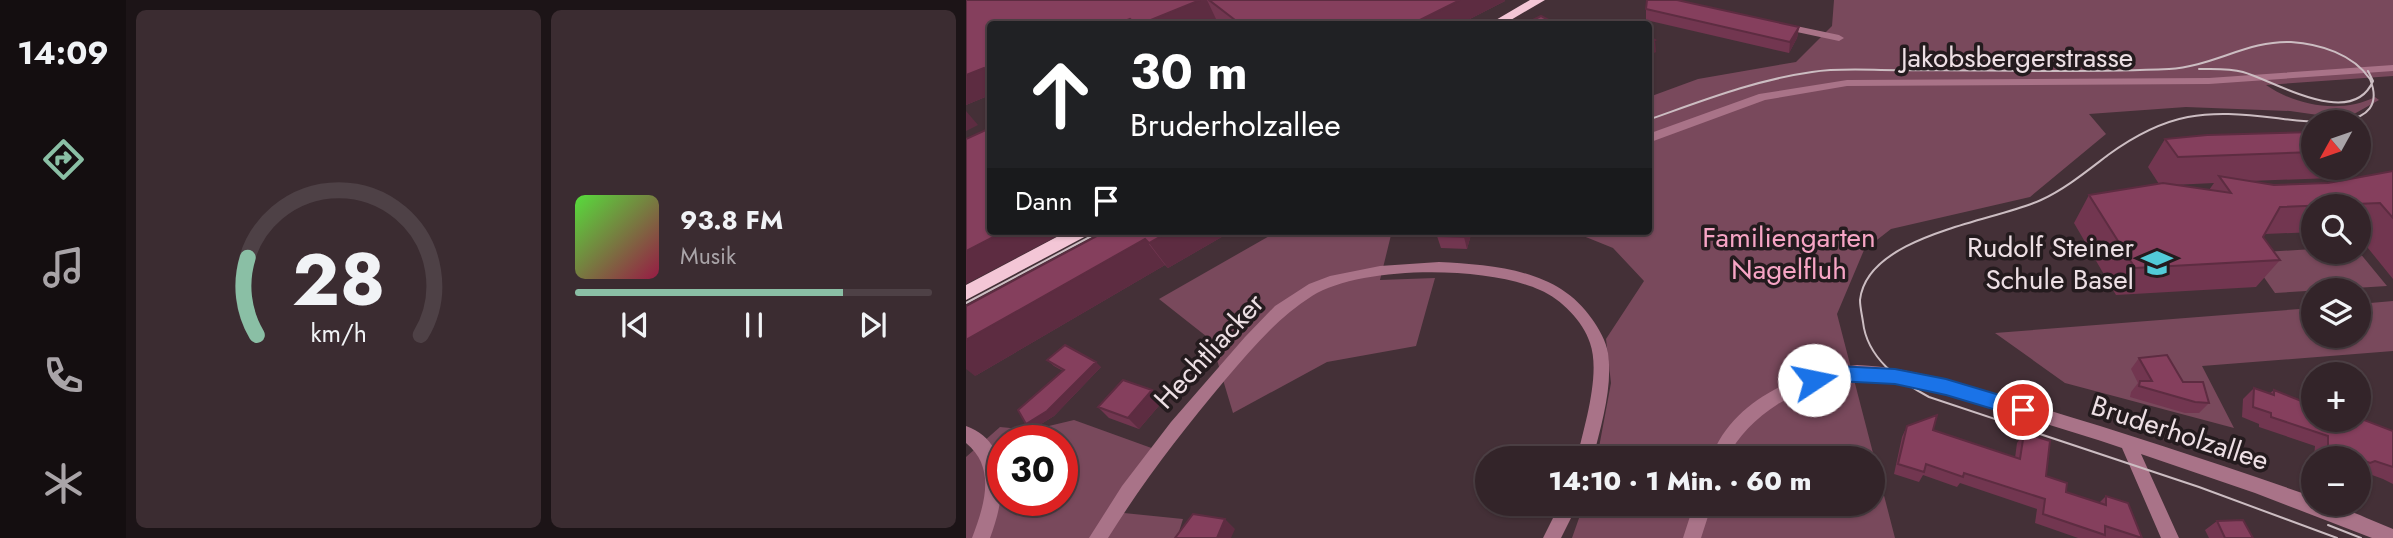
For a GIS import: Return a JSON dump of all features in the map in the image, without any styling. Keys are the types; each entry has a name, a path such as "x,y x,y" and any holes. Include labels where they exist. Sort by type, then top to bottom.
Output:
{"main road":[{"path":"1500,21 1539,0"},
{"path":"966,293 1075,235"}],"street":[{"path":"1774,24 1839,38"},
{"name":"Jakobsbergerstrasse","path":"1652,138 1763,97 1847,83 2209,81 2393,68"},
{"name":"Hechtliacker","path":"1098,538 1125,493 1172,430 1278,314 1327,282 1370,272 1427,268 1502,273 1546,286 1581,313 1599,346 1599,389 1587,446"},
{"name":"Bruderholzallee","path":"1728,446 1753,413 1791,386 1836,374 1907,378 2127,441 2328,511 2393,538"},
{"path":"966,433 987,456 997,479 990,515 981,538"},
{"path":"2127,441 2170,538"},
{"path":"1552,538 1563,516"},
{"path":"1692,538 1699,516"}],"green space":[{"name":"Familiengarten Nagelfluh","path":"1834,0 2393,0 2393,76 2266,85 2291,98 2319,105 2348,105 2375,97 2379,100 2361,110 2301,110 2301,113 2186,107 2089,114 2106,134 2030,197 1891,229 1864,250 1837,314 1871,446 1599,446 1611,383 1606,339 1644,281 1613,248 1581,235 1652,235 1652,96 1698,79 1796,62 1832,26"},
{"path":"1271,235 1391,235 1380,280 1435,278 1416,346 1327,362 1233,413 1211,340 1159,299"},
{"path":"2301,250 2301,264 2369,264 2387,286 2371,287 2371,278 2301,278 2301,291 2275,293 2247,253"},
{"path":"2393,301 2393,351 2202,366 2234,428 2065,383 1995,333 2301,309 2301,348 2371,348 2371,303"},
{"path":"1074,420 1157,450 1114,512 1183,519 1177,538 966,538 966,457 987,438 987,516 1078,516 1078,425 1053,425"},
{"path":"1885,499 1895,538 1572,538 1580,516 1885,516"}],"building":[{"path":"966,0 1200,0 1148,21 987,21 987,72 984,68 966,75"},
{"path":"1209,0 1460,0 1418,21 1233,21 1235,20"},
{"path":"1647,0 1677,0 1799,27 1790,42 1646,9"},
{"path":"1541,16 1550,21 1531,21"},
{"path":"987,129 987,235 997,235 966,251 966,139"},
{"path":"2301,132 2301,152 2178,157 2165,139"},
{"path":"2393,171 2393,218 2380,203 2371,203 2371,194 2301,194 2301,206 2280,207 2263,237 2280,260 2135,268 2089,195 2163,183 2231,193 2219,176 2274,185 2371,180 2371,175"},
{"path":"1099,235 1163,235 1149,243 1145,239 966,340 966,306"},
{"path":"1437,235 1464,235 1464,237"},
{"path":"1065,345 1096,362 1047,411 1026,424 1018,410 1064,370 1047,360"},
{"path":"2167,355 2183,382 2203,382 2209,403 2195,402 2139,386 2140,381 2152,381 2139,358"},
{"path":"1123,380 1152,390 1128,418 1098,407"},
{"path":"2254,388 2274,395 2274,390 2301,401 2301,427 2271,417 2271,413 2253,407"},
{"path":"1937,415 1933,430 2020,459 2024,433 2050,441 2046,476 2067,483 2066,492 2106,505 2106,496 2128,503 2142,538 2105,526 2105,535 2043,514 2045,499 1964,473 1963,477 1926,464 1924,472 1898,464 1907,426"},
{"path":"2371,423 2393,431 2393,467 2375,461 2371,463 2371,446 2328,446 2328,436 2316,432 2371,432"},
{"path":"1193,514 1225,519 1217,538 1175,538"},
{"path":"2243,520 2253,538 2225,538 2217,521"}],"tram line":[{"path":"1652,119 1749,86 1824,71 2169,69 2200,64 2260,45 2291,42 2324,48 2345,57 2363,70 2371,84"},
{"path":"2199,69 2243,72 2293,92 2331,102 2348,102 2363,95 2371,84"},
{"path":"2368,71 2373,81 2371,84"},
{"path":"2337,538 2199,487 1929,397 1896,376 1878,357 1866,335 1860,300 1868,278 1884,260 1935,234 2050,196 2149,130 2169,122 2208,114 2341,121 2357,117 2369,110 2374,97 2371,84"},
{"path":"966,303 1094,235"},
{"path":"2328,525 2361,538"}],"place":[{"name":"Rudolf Steiner Schule Basel","path":"2157,263"}],"route":[{"path":"1814,380 1836,374 1895,376 1946,387 2023,410"}]}
